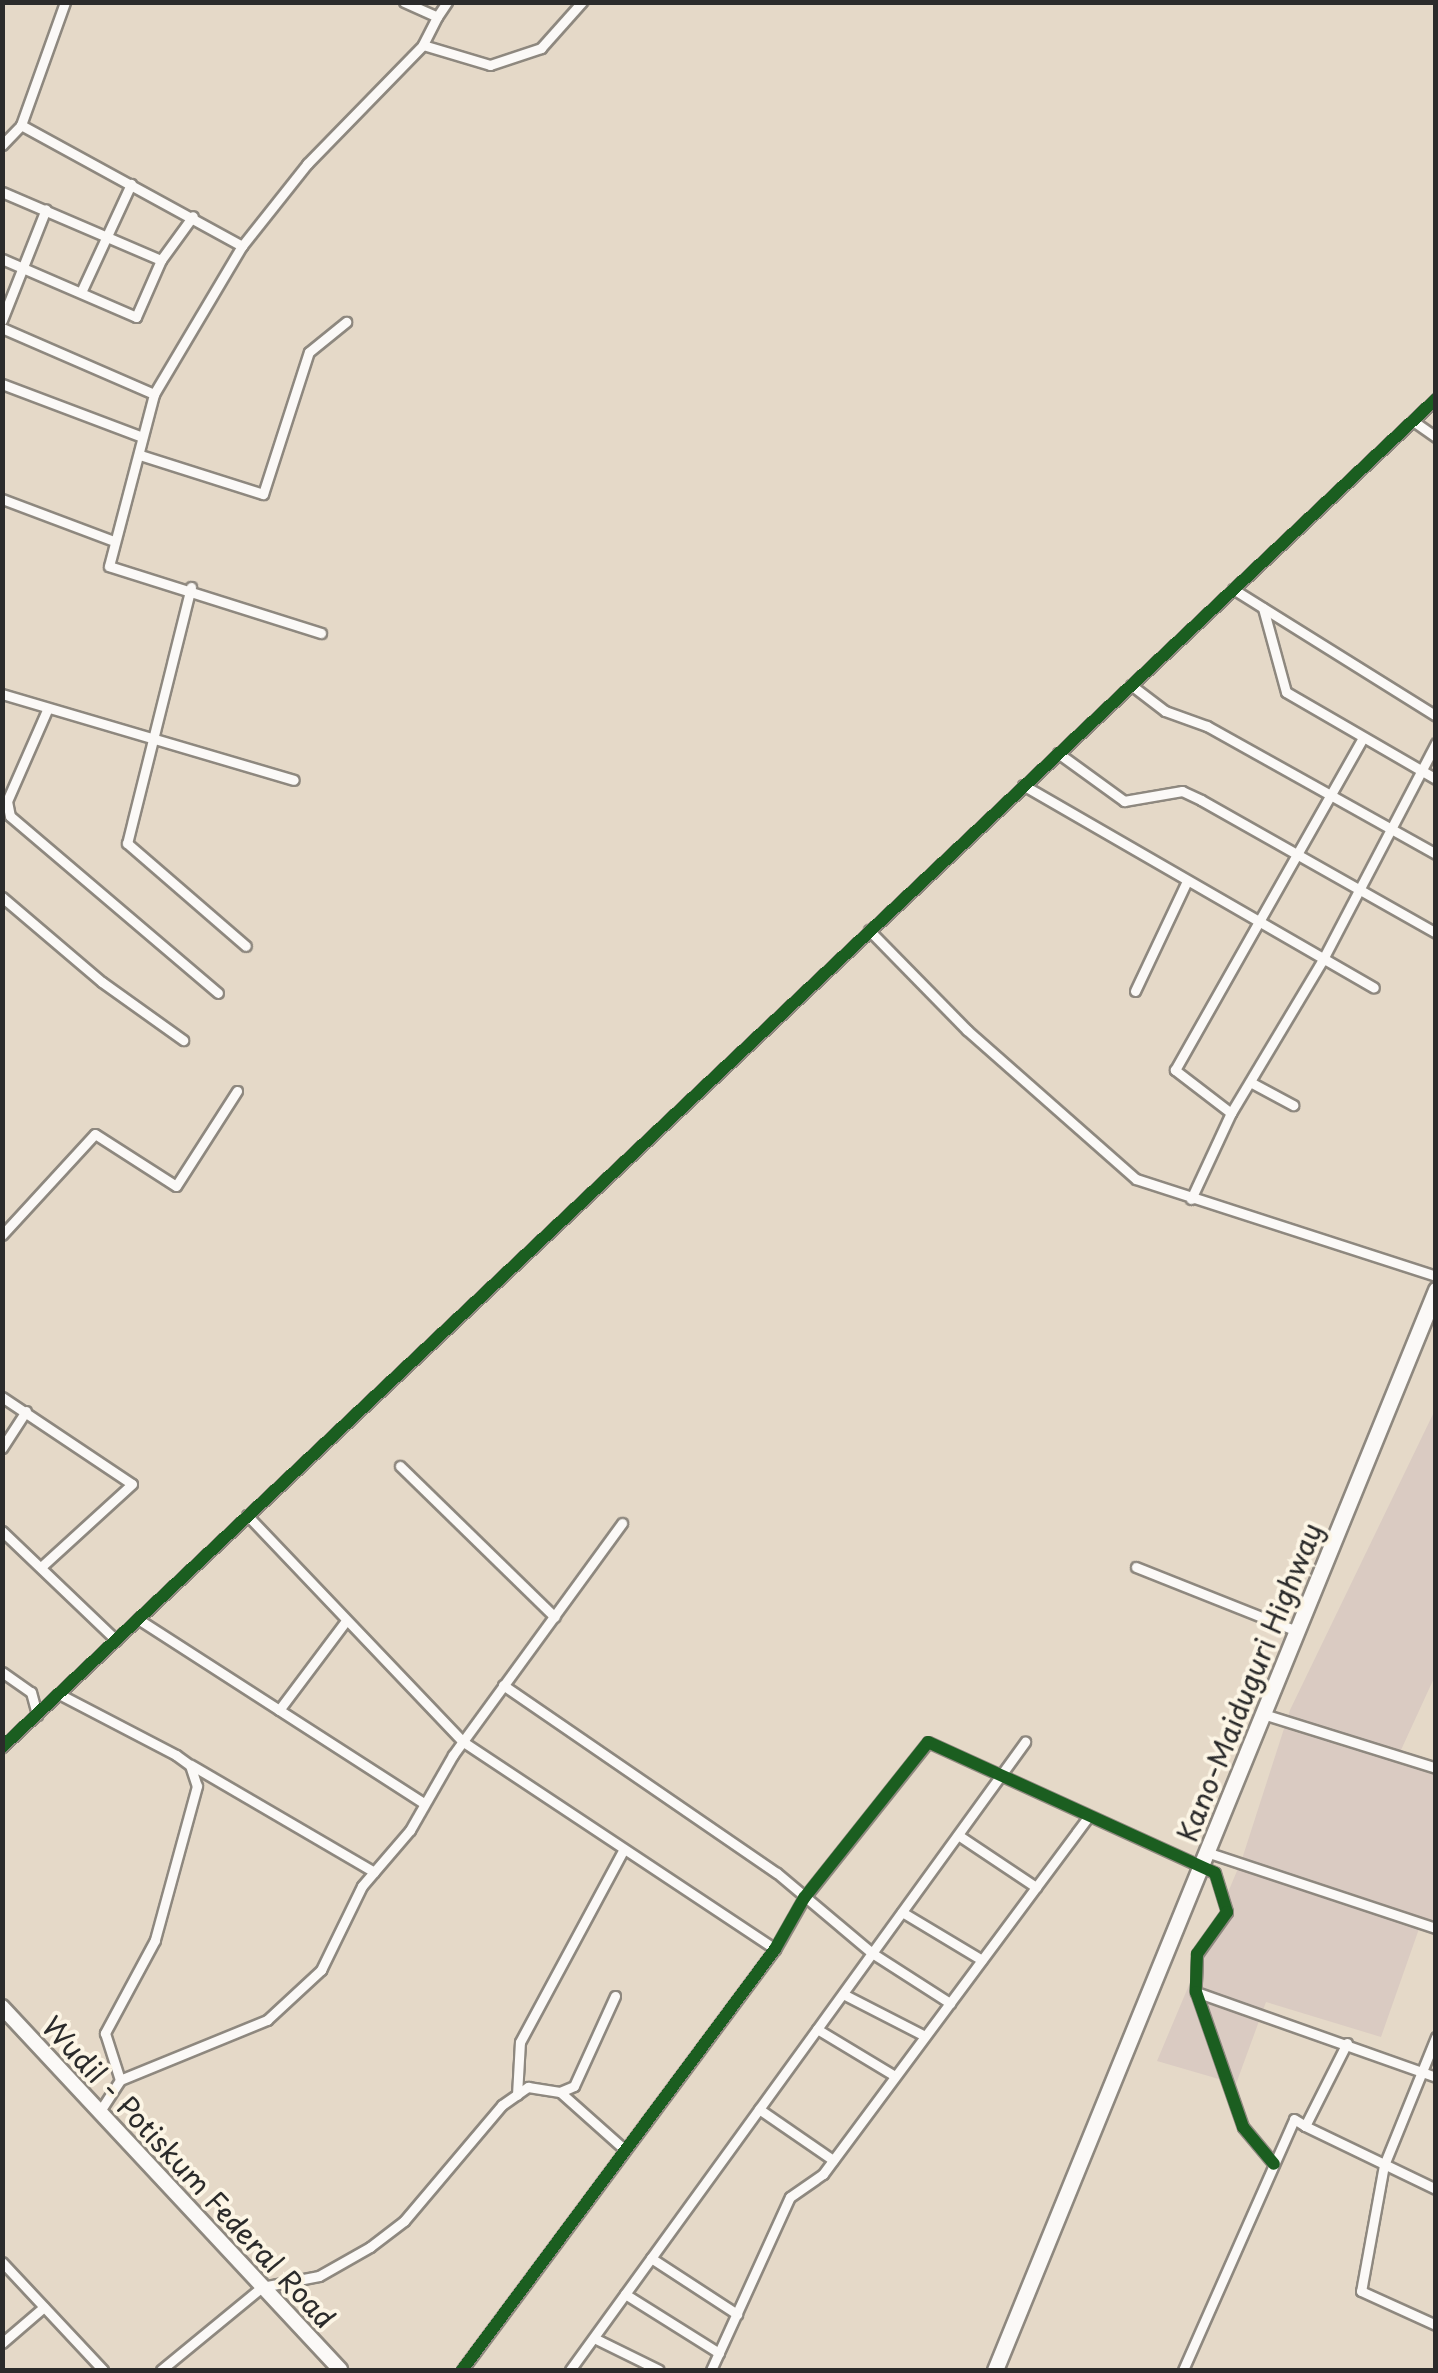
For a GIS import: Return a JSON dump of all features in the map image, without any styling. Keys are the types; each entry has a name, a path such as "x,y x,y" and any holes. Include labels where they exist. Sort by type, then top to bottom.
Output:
{"highway":[{"name":"Kano-Maiduguri Highway","path":"995,2370 1436,1290"}],"main road":[{"name":"Wudil - Potiskum Federal Road","path":"2,2007 340,2370"}],"street":[{"path":"2,145 21,125 65,2"},
{"path":"404,2 437,17"},
{"path":"321,633 191,587 109,566 112,540 140,455 154,394 242,246 307,164 422,45 447,2"},
{"path":"422,45 490,66 540,48 582,2"},
{"path":"21,125 242,246"},
{"path":"82,290 131,184"},
{"path":"2,192 106,233 161,260"},
{"path":"2,320 46,209"},
{"path":"2,259 82,290 136,317 161,260 192,216"},
{"path":"140,455 263,494 309,352 346,322"},
{"path":"2,328 154,394"},
{"path":"2,384 142,437"},
{"path":"2,1747 1436,400"},
{"path":"1413,421 1436,438"},
{"path":"2,500 112,540"},
{"path":"191,587 148,737 127,843 246,946"},
{"path":"1233,589 1436,716"},
{"path":"1263,608 1286,692 1436,779"},
{"path":"1130,685 1165,711 1207,726 1389,832 1436,854"},
{"path":"2,694 294,780"},
{"path":"48,710 7,800 10,816 218,993"},
{"path":"1231,1113 1175,1070 1364,738"},
{"path":"1191,1199 1231,1113 1322,961 1436,743"},
{"path":"1058,753 1124,801 1182,791 1296,859 1436,933"},
{"path":"1023,786 1374,988"},
{"path":"1134,991 1186,883"},
{"path":"2,896 102,982 184,1040"},
{"path":"869,930 967,1030 1136,1180 1436,1276"},
{"path":"1252,1083 1293,1106"},
{"path":"2,1235 95,1134 176,1186 237,1091"},
{"path":"2,1397 132,1484 41,1567"},
{"path":"2,1448 26,1411"},
{"path":"400,1466 555,1617"},
{"path":"247,1515 462,1741 774,1949"},
{"path":"100,2112 120,2080 222,2043 294,2000 321,1970 374,1872 462,1741 622,1524"},
{"path":"2,1531 116,1640"},
{"path":"1136,1566 1296,1631"},
{"path":"138,1619 423,1803"},
{"path":"279,1710 345,1622"},
{"path":"2,1672 31,1692 36,1716"},
{"path":"503,1685 804,1898 872,1953 950,2003"},
{"path":"59,1694 374,1872"},
{"path":"1263,1714 1436,1768"},
{"path":"462,2370 774,1949 804,1898 928,1742 1087,1818 1436,1928"},
{"path":"570,2370 1025,1742"},
{"path":"120,2080 105,2033 155,1940 185,1850 197,1786 190,1765"},
{"path":"712,2370 790,2197 833,2160 1087,1818"},
{"path":"958,1835 1036,1886"},
{"path":"516,2095 520,2042 624,1849"},
{"path":"1204,1858 1220,1880 1228,1907 1197,1954 1196,1992 1243,2127 1274,2164"},
{"path":"902,1912 982,1960"},
{"path":"1196,1992 1436,2077"},
{"path":"842,1994 925,2036"},
{"path":"161,2370 262,2287 319,2276 370,2247 404,2220 463,2147 516,2095 528,2088 560,2092 574,2086 615,1996"},
{"path":"817,2029 895,2076"},
{"path":"1436,2037 1384,2165 1361,2292 1436,2325"},
{"path":"1305,2126 1347,2043"},
{"path":"560,2092 625,2150"},
{"path":"759,2109 833,2160"},
{"path":"1183,2370 1294,2119 1436,2189"},
{"path":"651,2258 737,2314"},
{"path":"2,2262 103,2370"},
{"path":"625,2294 720,2353"},
{"path":"2,2343 44,2307"},
{"path":"594,2338 660,2370"}],"shaded area":[{"path":"1435,1410 1435,1676 1401,1750 1435,1763 1435,1930 1420,1926 1381,2037 1266,2002 1236,2084 1157,2061 1242,1859 1290,1710"}],"cycle path":[{"path":"2,1747 1436,399"},
{"path":"462,2370 775,1949 804,1898 928,1742 1215,1873 1227,1912 1197,1954 1196,1992 1243,2127 1274,2164"}]}
